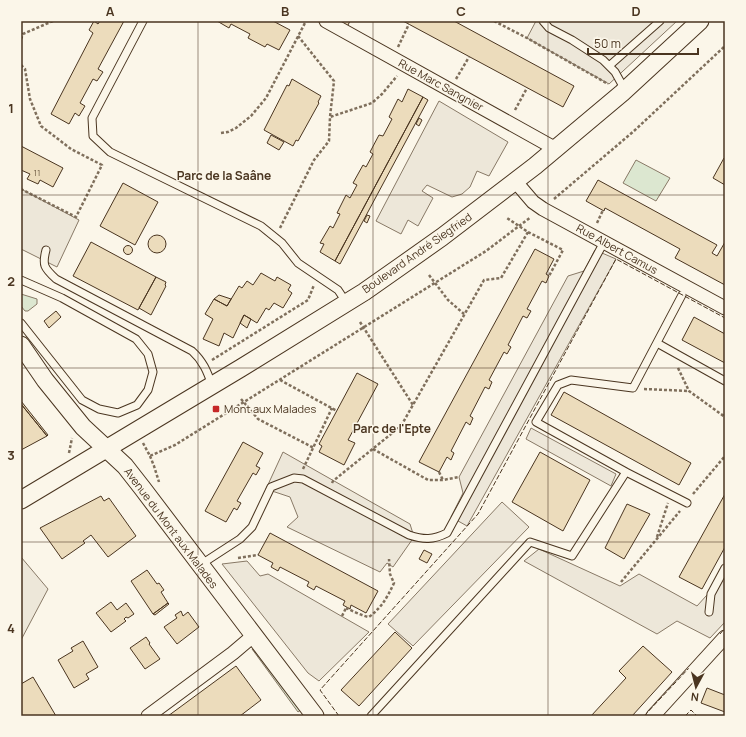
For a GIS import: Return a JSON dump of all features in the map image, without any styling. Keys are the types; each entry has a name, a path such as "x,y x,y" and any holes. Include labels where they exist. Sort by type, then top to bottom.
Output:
{"street":[{"name":"Rue Marc Sangnier","path":"326,21 556,149"},
{"name":"Boulevard André Siegfried","path":"21,500 364,292 442,237 556,149 623,92 700,21"},
{"name":"Rue Albert Camus","path":"515,181 533,202 543,209 725,308"},
{"name":"Avenue du Mont aux Malades","path":"21,345 45,380 83,427 125,466 315,716"},
{"path":"148,716 253,636"},
{"path":"654,716 725,637"}],"lane":[{"path":"143,21 92,118 93,136 110,152 261,226 282,243 298,263 338,290 346,302"},
{"path":"543,21 549,28 603,60 615,72 623,92"},
{"path":"609,66 660,21"},
{"path":"200,566 240,539 252,527 271,487 294,478 303,479 414,537 421,539 437,538 447,533 604,242"},
{"path":"46,250 43,261 46,271 56,279 192,350 201,358 212,385"},
{"path":"21,280 62,298 136,339 148,354 153,372 148,390 137,405 118,412 99,409 82,400 21,323"},
{"path":"682,295 632,388 571,380 558,384 536,422 626,472 686,503"},
{"path":"657,343 725,381"},
{"path":"371,716 530,542 572,556 626,472"},
{"path":"709,612 711,594 725,568"}],"path":[{"path":"21,39 22,33 53,21"},
{"path":"220,133 228,132 236,128 251,116 266,98 306,21"},
{"path":"494,21 568,60 623,92"},
{"path":"393,58 409,24"},
{"path":"275,238 314,160 329,141 334,81 298,36"},
{"path":"150,456 175,445 486,251 543,209 634,131 725,46"},
{"path":"450,90 469,57"},
{"path":"21,65 25,69 30,99 41,126 71,149 102,165 76,217 21,189"},
{"path":"330,118 372,103 396,78 404,65"},
{"path":"508,122 527,88"},
{"path":"507,218 528,232 563,250 549,276"},
{"path":"328,493 333,481 401,426 484,280 501,278 528,232"},
{"path":"429,275 448,300 464,314"},
{"path":"204,364 308,300 319,276"},
{"path":"360,322 413,405"},
{"path":"669,350 689,391 725,416"},
{"path":"280,380 337,411"},
{"path":"632,388 689,391"},
{"path":"241,399 258,419 314,448"},
{"path":"299,479 332,408"},
{"path":"143,443 154,466 160,487"},
{"path":"373,449 428,480 443,480 459,477"},
{"path":"621,582 725,456"},
{"path":"439,472 443,480"},
{"path":"656,539 671,495"},
{"path":"238,558 258,555"},
{"path":"342,616 346,607 369,617 383,604 394,583 390,574 389,559"}],"green space":[{"path":"636,160 670,178 656,201 623,183"},
{"path":"21,294 37,299 37,304 28,311 25,311 21,306"},
{"path":"252,649 261,658 302,709 298,712"}],"shaded area":[{"path":"536,21 677,21 609,84 527,38"},
{"path":"439,101 508,142 489,176 477,171 470,187 462,194 452,197 427,185 422,191 433,198 418,226 408,220 401,234 376,221"},
{"path":"21,189 79,220 57,267 21,249"},
{"path":"595,250 616,259 467,526 451,517 463,493 459,477 568,276 584,271"},
{"path":"531,428 616,474 611,486 526,439"},
{"path":"283,452 410,524 414,537 393,567 387,563 380,572 287,527 298,517 290,497 266,489"},
{"path":"502,502 529,527 413,646 388,624"},
{"path":"539,549 620,586 639,574 697,606 725,575 725,622 710,638 677,621 657,634 524,561"},
{"path":"21,557 48,589 21,640"},
{"path":"247,561 260,576 268,574 369,632 319,681 308,673 222,564"}],"building":[{"path":"94,21 98,24 100,21 124,21 98,69 103,72 97,81 93,79 80,103 85,106 79,116 75,113 69,124 51,114 93,33 89,30"},
{"path":"217,21 273,21 290,30 279,50 267,44 265,47 248,38 250,34 231,24 229,28"},
{"path":"350,21 347,27 339,22"},
{"path":"403,21 454,21 574,86 563,107"},
{"path":"292,79 321,96 318,102 319,103 298,141 296,140 293,146 264,130 287,85 289,86"},
{"path":"408,89 423,97 335,261 320,252 324,244 320,243 330,226 333,228 340,214 337,213 346,195 350,198 357,185 353,183 363,165 366,167 373,154 370,152 379,135 383,136 392,119 389,117 398,99 402,102"},
{"path":"423,97 428,100 340,264 335,261"},
{"path":"419,118 422,120 419,126 416,124"},
{"path":"271,135 284,142 279,150 267,143"},
{"path":"21,146 63,168 53,187 40,180 38,184 27,179 30,174 21,170"},
{"path":"725,158 725,185 713,178"},
{"path":"598,180 717,245 712,253 717,256 725,242 725,285 675,258 680,249 605,208 604,211 586,201"},
{"path":"123,183 158,202 135,245 100,226"},
{"path":"367,215 370,216 367,223 364,221"},
{"path":"157,235 163,238 166,244 163,250 157,253 151,250 148,244 151,238"},
{"path":"91,242 156,277 138,310 73,276"},
{"path":"126,246 130,246 132,250 130,254 126,254 124,252 124,248"},
{"path":"535,249 554,259 546,274 549,276 546,283 542,281 527,309 531,311 527,318 523,316 508,345 511,347 507,354 504,352 489,380 492,382 489,389 485,387 470,416 473,418 470,425 466,422 451,451 454,453 451,460 447,457 439,472 419,462"},
{"path":"261,273 275,281 277,277 291,285 288,290 292,293 283,308 274,303 269,310 266,308 257,323 244,315 233,338 224,333 219,346 203,339 213,319 205,314 214,299 227,306 239,286 242,288 247,281 253,285"},
{"path":"156,277 166,282 166,286 151,315 139,308"},
{"path":"219,295 231,299 227,306 214,299"},
{"path":"56,311 61,317 49,328 44,321"},
{"path":"244,315 251,319 247,328 240,323"},
{"path":"694,317 725,334 725,363 682,340"},
{"path":"357,373 378,384 348,440 355,443 344,465 319,452 322,446 319,444"},
{"path":"564,392 691,463 679,485 551,415"},
{"path":"21,401 48,435 47,436 21,404"},
{"path":"21,404 47,436 21,450"},
{"path":"243,442 263,453 256,466 260,468 256,475 253,473 237,501 241,503 237,510 234,508 226,522 205,511"},
{"path":"540,452 590,480 563,531 512,502"},
{"path":"725,494 725,547 702,589 679,577"},
{"path":"101,496 104,501 109,498 136,536 108,557 91,535 83,541 85,543 62,559 40,528"},
{"path":"627,504 650,514 624,559 605,548"},
{"path":"270,533 378,591 366,613 351,605 350,609 343,605 345,601 316,586 314,590 307,586 309,582 280,567 278,571 271,567 273,563 258,555"},
{"path":"424,550 432,554 427,563 419,559"},
{"path":"147,570 157,584 159,583 164,590 161,592 168,603 153,614 131,581"},
{"path":"111,602 117,610 126,603 134,614 128,618 126,617 124,619 126,621 111,632 96,613"},
{"path":"168,603 169,604 155,615 153,614"},
{"path":"181,611 183,616 188,612 199,627 177,644 164,627 177,618 175,615"},
{"path":"395,632 412,648 359,706 341,690"},
{"path":"146,637 150,643 149,644 160,659 145,669 130,648"},
{"path":"83,641 98,667 86,674 89,679 74,688 58,660 73,651 71,648"},
{"path":"643,646 672,672 632,716 591,716 626,678 619,671"},
{"path":"236,666 261,700 240,716 168,716"},
{"path":"33,677 56,716 21,716 21,684"},
{"path":"707,688 725,695 725,712 701,703"}],"fence":[{"path":"339,716 320,690 478,514 616,259 725,318"},
{"path":"720,634 725,628"},
{"path":"644,716 689,668"},
{"path":"685,716 691,710 697,716"}],"place":[{"name":"Mont aux Malades","path":"216,409"}],"district":[{"name":"Parc de la Saâne","path":"224,176"},
{"name":"Parc de l'Epte","path":"392,429"}]}
